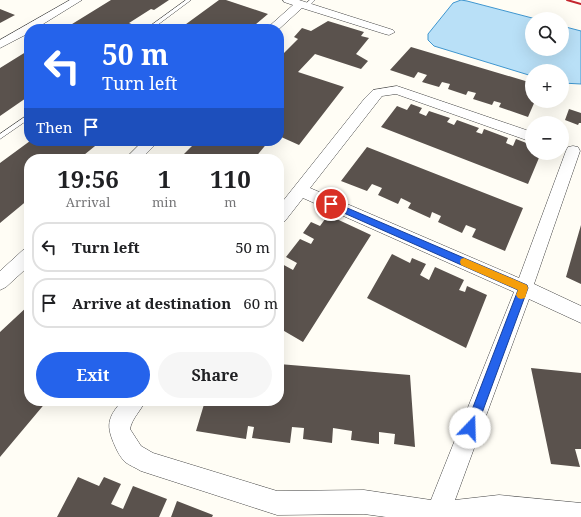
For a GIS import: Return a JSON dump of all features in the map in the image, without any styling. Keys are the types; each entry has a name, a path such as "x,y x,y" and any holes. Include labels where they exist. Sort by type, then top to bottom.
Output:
{"street":[{"path":"36,24 77,0"},
{"path":"288,0 306,3 389,32"},
{"path":"279,24 306,3"},
{"path":"0,45 24,31"},
{"path":"284,211 370,101 378,93 397,90 525,135"},
{"path":"138,154 146,146"},
{"path":"437,516 524,288 572,150"},
{"path":"300,190 524,288 581,315"},
{"path":"0,282 24,260"},
{"path":"131,406 122,417 119,430 125,443 133,454 149,463 277,503 364,502 437,516 499,506 581,516"}],"lane":[{"path":"156,24 189,0"},
{"path":"0,137 24,120"}],"water":[{"path":"461,0 467,1 525,16 525,56 569,56 569,28 581,31 581,84 569,83 569,64 525,64 525,74 434,46 428,40 428,34 453,3"}],"building":[{"path":"111,0 169,0 129,23 132,24 72,24"},
{"path":"219,0 226,0 268,14 256,24 186,24"},
{"path":"0,9 15,15 0,23"},
{"path":"328,21 364,32 361,36 369,38 356,54 368,61 361,69 315,54 298,72 344,87 299,145 284,138 284,53 298,39 294,37 302,28 311,31"},
{"path":"411,47 525,81 525,108 532,108 528,116 525,116 499,107 501,103 494,101 492,105 473,99 476,93 468,91 466,95 448,89 450,84 442,82 439,87 422,82 427,75 418,72 414,78 390,70"},
{"path":"24,53 24,99 0,116 0,68"},
{"path":"411,104 422,108 419,113 426,116 429,111 450,118 447,122 454,125 457,120 479,128 476,132 482,134 484,129 508,138 506,143 513,146 516,139 525,142 525,160 538,160 528,184 381,127 397,106 407,110"},
{"path":"569,109 581,113 581,123 578,125 569,122 569,116 566,116"},
{"path":"24,145 95,146 85,154 24,154 24,203 0,223 0,163"},
{"path":"192,146 265,146 258,154 184,154"},
{"path":"367,147 523,208 505,251 472,237 476,229 466,225 462,233 438,222 441,216 432,212 430,218 408,208 411,203 401,198 398,204 378,195 382,188 372,184 367,191 341,181"},
{"path":"328,215 371,235 303,342 284,331 284,265 293,270 297,263 286,257 300,239 311,244 314,239 303,233 311,222 320,226"},
{"path":"581,225 581,284 566,277"},
{"path":"392,254 410,263 412,258 426,264 420,275 429,280 435,267 464,280 459,290 465,292 467,286 487,295 466,348 367,298"},
{"path":"24,310 24,406 43,406 0,457 0,332"},
{"path":"284,364 410,375 415,447 394,444 395,434 379,432 379,444 351,440 352,431 333,428 332,443 303,439 304,428 292,427 290,443 252,438 254,427 248,426 246,439 196,431 204,406 284,406"},
{"path":"531,368 581,373 581,449 575,449 580,467 551,464"},
{"path":"78,477 99,486 104,477 121,484 111,504 123,509 133,486 167,499 159,517 57,517"},
{"path":"177,501 213,515 212,517 171,517"}],"railway":[{"path":"567,0 581,4"}],"slow traffic":[{"path":"464,262 524,288 521,295"}],"route":[{"path":"331,204 524,288 470,428"}]}
